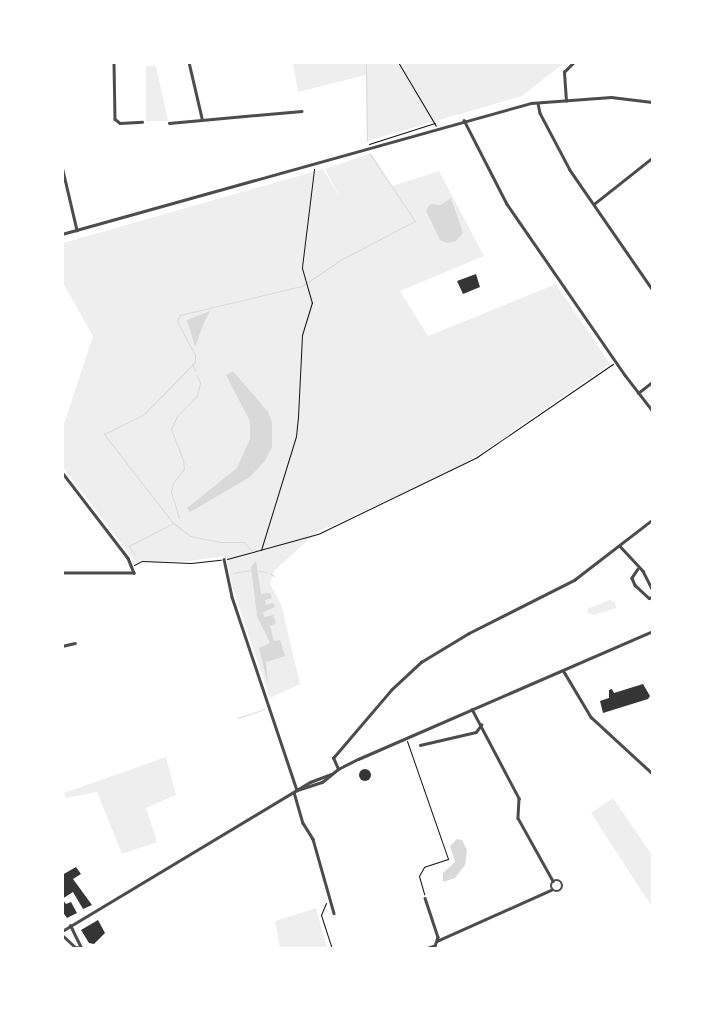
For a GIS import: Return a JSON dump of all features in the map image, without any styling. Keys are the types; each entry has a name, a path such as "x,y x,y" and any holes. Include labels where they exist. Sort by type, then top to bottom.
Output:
{"street":[{"path":"114,62 115,119 120,123 142,122"},
{"path":"189,62 202,118"},
{"path":"566,101 564,72 574,62"},
{"path":"62,234 369,148 436,127 538,103 611,97 652,102"},
{"path":"538,103 561,154 652,289"},
{"path":"169,123 202,118 300,111"},
{"path":"464,120 507,204 616,362 652,410"},
{"path":"594,204 652,158"},
{"path":"62,166 77,230"},
{"path":"638,393 652,382"},
{"path":"62,472 132,566 134,573 62,573"},
{"path":"337,770 333,758 391,690 419,664 469,633 562,587 620,546 652,520"},
{"path":"620,546 638,569 643,571 652,589"},
{"path":"224,559 232,597 296,791 303,823 313,839 334,913"},
{"path":"638,569 632,578 635,585 649,598 652,597"},
{"path":"62,931 296,791 337,770 562,669 652,631"},
{"path":"62,646 75,643"},
{"path":"562,669 590,718 652,773"},
{"path":"429,948 435,946 437,941 551,890 554,881 518,818 519,798 472,709"},
{"path":"420,745 476,732 481,725"},
{"path":"551,890 557,893 563,888 560,881 554,881"},
{"path":"425,898 437,941"},
{"path":"70,925 81,948"},
{"path":"62,935 81,948"}],"path":[{"path":"398,62 436,127"},
{"path":"362,148 377,139 435,123"},
{"path":"261,551 296,436 302,335 312,303 302,261 314,169"},
{"path":"138,562 190,563 224,559 261,551 318,534 477,457 616,362"},
{"path":"406,738 448,859 424,867 419,876 425,898"},
{"path":"329,898 321,916 332,948"}],"shaded area":[{"path":"293,63 564,63 522,96 367,141 366,75 298,92"},
{"path":"146,66 156,66 168,121 146,121"},
{"path":"371,153 392,186 439,171 484,256 400,291 428,336 556,284 610,364 477,456 427,483 317,532 274,571 270,584 281,604 300,684 270,698 233,589 226,556 189,561 135,562 63,467 63,427 93,336 63,283 63,243 323,169 342,201 325,169"},
{"path":"451,198 463,233 456,241 447,243 440,240 426,211 430,204 441,205"},
{"path":"210,311 203,325 195,347 187,320"},
{"path":"233,371 268,412 272,422 272,447 265,461 250,477 190,512 187,508 237,468 250,439 250,421 226,375"},
{"path":"256,561 261,594 270,593 272,598 265,600 266,605 273,603 275,607 263,612 264,617 273,615 276,623 270,626 274,641 280,640 285,656 266,662 268,685 259,648 270,643 257,616 251,567"},
{"path":"610,600 615,602 616,608 594,615 588,613 587,609"},
{"path":"166,757 176,795 146,808 157,842 122,854 97,792 66,798 64,793"},
{"path":"613,798 652,855 652,907 591,813"},
{"path":"457,839 462,840 467,850 465,865 455,878 443,882 443,873 455,862 450,846"},
{"path":"316,908 327,948 280,948 275,921"}],"building":[{"path":"476,274 480,287 463,294 457,281"},
{"path":"643,684 650,696 648,699 603,713 600,701 609,698 609,690 612,689 614,693"},
{"path":"363,769 367,769 371,775 367,781 363,781 359,777 359,773"},
{"path":"76,867 81,874 73,879 92,905 83,909 73,892 62,899 62,875"},
{"path":"62,899 66,904 71,902 77,913 67,918 62,911"},
{"path":"98,920 105,933 94,944 89,943 81,930"}],"waterway":[{"path":"366,62 367,141"},
{"path":"173,523 104,434 143,415 195,362 195,355 177,321 180,315 302,286 342,259 415,221 370,154"},
{"path":"192,364 195,370"},
{"path":"179,518 171,492 173,483 184,469 183,460 171,429 177,416 197,396 200,383 197,375"},
{"path":"135,555 129,546 173,523 190,536 220,542 244,542 251,550"},
{"path":"233,573 252,570"},
{"path":"258,571 267,572"},
{"path":"270,573 274,576"},
{"path":"238,718 264,709"}]}
